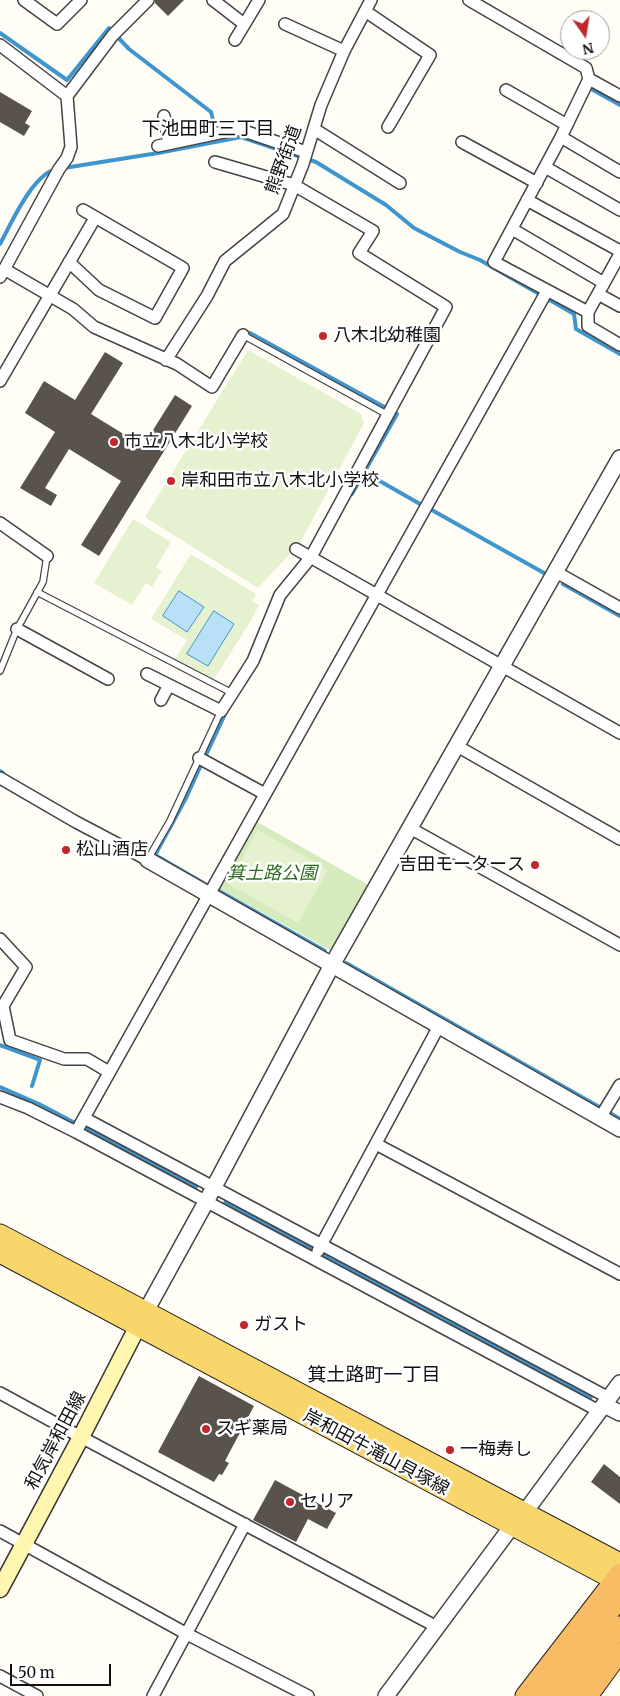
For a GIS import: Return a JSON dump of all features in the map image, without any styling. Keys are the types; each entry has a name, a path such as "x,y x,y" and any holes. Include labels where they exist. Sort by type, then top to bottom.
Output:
{"highway":[{"path":"524,1696 619,1579"},
{"path":"546,1696 619,1579"},
{"path":"568,1696 620,1626"},
{"path":"588,1696 620,1652"}],"main road":[{"name":"岸和田牛滝山貝塚線","path":"0,1234 142,1318 519,1519 619,1579"},
{"name":"岸和田牛滝山貝塚線","path":"0,1253 142,1318"},
{"name":"和気岸和田線","path":"0,1588 142,1318"}],"street":[{"path":"24,0 57,24 81,0"},
{"path":"148,0 113,35 68,96 70,147 62,166 2,273 50,295 73,309 94,327 176,364 212,387 243,335"},
{"path":"213,0 244,24"},
{"path":"235,40 259,0"},
{"name":"熊野街道","path":"166,360 207,296 225,261 283,214 321,105 344,51 371,0"},
{"path":"469,0 586,68 589,79 561,137 494,262 588,312"},
{"path":"365,11 430,55 388,127"},
{"path":"285,24 344,51"},
{"path":"294,42 299,30"},
{"path":"0,46 68,96"},
{"path":"589,79 620,96"},
{"path":"506,90 567,125"},
{"path":"164,116 164,144 238,129 306,152"},
{"path":"238,129 240,117"},
{"path":"314,129 400,183"},
{"path":"561,137 620,172"},
{"path":"462,142 537,183"},
{"path":"147,674 221,711 253,661 280,595 310,557 446,307 359,253 373,231 294,185 215,162"},
{"path":"545,167 620,210"},
{"path":"527,200 620,255 588,312 588,326 620,344"},
{"path":"69,262 99,290 155,318 184,268 83,210"},
{"path":"0,381 95,218"},
{"path":"512,229 604,283"},
{"path":"80,1125 547,291"},
{"path":"598,294 620,306"},
{"path":"142,1318 214,1188 332,965 556,572 615,479 620,458"},
{"path":"0,523 47,556"},
{"path":"296,549 620,733"},
{"path":"556,572 620,608"},
{"path":"17,629 108,679"},
{"path":"160,700 168,685"},
{"path":"456,746 620,839"},
{"path":"199,758 265,794"},
{"path":"0,778 76,822 148,860 620,1129"},
{"path":"410,828 620,945"},
{"path":"0,939 26,967 3,1006 10,1040 64,1059 87,1059 109,1072"},
{"path":"317,1252 439,1026"},
{"path":"600,1118 620,1085"},
{"path":"0,1097 80,1125 214,1188 317,1252 620,1413"},
{"path":"80,1125 206,1202 317,1252 604,1405"},
{"path":"376,1144 620,1274"},
{"path":"386,1696 620,1383"},
{"path":"0,1393 438,1627"},
{"path":"153,1696 246,1524"},
{"path":"0,1531 186,1634 308,1696"},
{"path":"0,1676 37,1696"}],"lane":[{"path":"243,335 388,415"},
{"path":"0,671 17,629 43,582 47,556"},
{"path":"37,592 232,693"},
{"path":"148,860 170,821 221,711"}],"green space":[{"path":"248,350 361,414 364,423 300,543 258,588 145,517"},
{"path":"133,519 171,542 156,567 162,571 152,587 146,583 132,605 94,583"},
{"path":"191,554 256,594 252,601 259,605 214,679 175,659 187,640 151,619"},
{"name":"箕土路公園","path":"254,820 372,887 337,948 330,950 220,889 219,884"},
{"path":"258,830 328,870 298,923 228,884"}],"water":[{"path":"179,591 204,607 187,632 163,616"},
{"path":"214,611 234,624 208,666 187,654"}],"building":[{"path":"155,0 184,0 168,16 155,3"},
{"path":"0,92 32,111 25,123 30,126 24,136 0,122"},
{"path":"105,352 123,363 91,414 143,446 175,395 192,406 99,556 81,545 121,481 69,449 45,488 57,495 51,506 20,488 55,432 25,413 44,381 75,400"},
{"name":"スギ薬局","path":"199,1376 254,1406 225,1461 229,1463 222,1475 219,1474 214,1482 158,1452"},
{"path":"604,1464 620,1477 620,1504 591,1482"},
{"name":"セリア","path":"275,1480 336,1513 327,1529 308,1519 296,1542 253,1520"}],"waterway":[{"path":"0,33 67,80 109,28 129,49 211,112 216,132"},
{"path":"591,84 593,90 620,105"},
{"path":"64,168 241,137 316,162 386,205 414,228 460,252 480,260 574,314 576,329 620,354"},
{"path":"0,244 31,189 48,173 57,169"},
{"path":"246,338 250,333 397,414 352,494"},
{"path":"364,472 420,504"},
{"path":"430,509 544,573"},
{"path":"563,584 620,616"},
{"path":"206,755 226,712"},
{"path":"155,855 186,798 201,765"},
{"path":"152,855 205,884"},
{"path":"219,891 325,951"},
{"path":"346,963 601,1108"},
{"path":"0,1045 40,1060 32,1086"},
{"path":"0,1087 39,1104 196,1187"},
{"path":"610,1113 620,1119"},
{"path":"225,1203 591,1397"}],"place":[{"name":"八木北幼稚園","path":"323,336"},
{"name":"市立八木北小学校","path":"114,442"},
{"name":"岸和田市立八木北小学校","path":"171,481"},
{"name":"松山酒店","path":"66,850"},
{"name":"吉田モータース","path":"535,865"},
{"name":"ガスト","path":"244,1325"},
{"name":"スギ薬局","path":"206,1429"},
{"name":"一梅寿し","path":"450,1450"},
{"name":"セリア","path":"290,1502"}],"district":[{"name":"下池田町三丁目","path":"208,130"},
{"name":"箕土路町一丁目","path":"374,1376"}]}
